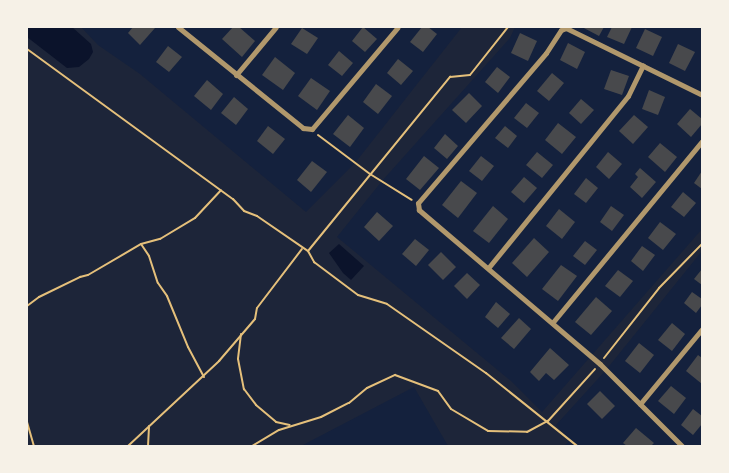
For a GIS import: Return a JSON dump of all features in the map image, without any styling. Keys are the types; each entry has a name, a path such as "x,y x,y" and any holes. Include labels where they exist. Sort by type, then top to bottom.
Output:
{"street":[{"path":"178,27 303,128 312,129 398,27"},
{"path":"236,75 276,27"},
{"path":"682,446 600,364 489,267 419,210 418,203 546,53 561,30 566,28 702,95"},
{"path":"489,267 628,96 643,65"},
{"path":"553,322 702,141"},
{"path":"639,404 702,329"}],"path":[{"path":"308,251 450,77 470,75 508,27"},
{"path":"27,49 221,190 244,211 257,216 308,251 314,262 358,294 387,304 486,373 577,446"},
{"path":"312,129 370,174 418,203"},
{"path":"27,306 39,297 88,275 141,244 160,239 195,218 221,190"},
{"path":"141,244 149,256 158,283 167,296 188,347 204,377"},
{"path":"252,446 294,425 321,417 349,404 366,388 395,375 438,391 451,409 488,431 527,432 548,421 600,364 659,288 702,244"},
{"path":"129,446 204,377 255,319 257,308 302,249"},
{"path":"241,334 238,359 244,389 256,405 276,422 294,425"},
{"path":"27,422 34,446"},
{"path":"148,446 149,426"}],"shaded area":[{"path":"27,27 81,27 98,45 140,74 306,212 355,163 462,27 515,27 510,38 382,181 337,237 511,381 542,412 702,229 702,251 606,370 556,425 570,440 564,446 448,446 414,387 301,446 27,446"},
{"path":"27,27 72,27 91,44 93,52 89,59 79,67 67,68 27,37"},
{"path":"339,244 364,266 351,280 329,253"}],"building":[{"path":"133,27 155,28 140,45 128,33"},
{"path":"233,27 239,27 255,41 242,57 222,39"},
{"path":"363,27 377,39 365,52 352,41"},
{"path":"422,27 428,27 437,34 423,52 410,42"},
{"path":"582,27 604,27 599,36"},
{"path":"612,27 632,27 624,44 607,37"},
{"path":"302,28 318,38 307,54 291,44"},
{"path":"645,29 662,37 653,56 636,48"},
{"path":"520,33 537,41 528,61 511,53"},
{"path":"568,43 585,52 577,69 560,60"},
{"path":"678,44 695,52 685,71 669,63"},
{"path":"168,46 182,57 169,72 156,62"},
{"path":"339,51 353,63 342,76 328,65"},
{"path":"275,57 295,73 283,90 262,75"},
{"path":"398,59 413,71 401,85 387,73"},
{"path":"497,67 510,77 498,93 485,82"},
{"path":"611,70 629,76 622,95 604,89"},
{"path":"552,73 564,83 549,101 537,91"},
{"path":"311,78 330,91 317,110 298,96"},
{"path":"207,80 223,94 211,110 194,96"},
{"path":"376,84 392,96 378,114 363,102"},
{"path":"649,90 665,97 658,115 642,109"},
{"path":"469,93 482,106 466,123 452,110"},
{"path":"234,97 248,109 236,125 221,113"},
{"path":"581,99 594,110 581,124 569,113"},
{"path":"526,103 539,113 527,128 514,118"},
{"path":"690,109 702,119 702,124 691,137 677,124"},
{"path":"348,115 364,128 350,147 333,134"},
{"path":"634,115 648,127 633,144 619,131"},
{"path":"558,123 576,137 562,154 545,140"},
{"path":"268,126 285,139 273,154 257,141"},
{"path":"505,126 517,136 508,148 495,138"},
{"path":"445,134 458,146 447,159 434,148"},
{"path":"660,143 677,157 665,172 648,157"},
{"path":"537,152 553,165 542,178 526,165"},
{"path":"608,152 622,164 609,179 596,167"},
{"path":"424,156 439,168 420,190 406,179"},
{"path":"481,156 494,166 482,181 469,171"},
{"path":"312,161 327,172 311,192 297,180"},
{"path":"640,168 656,182 642,198 630,187 638,177 635,174"},
{"path":"702,171 702,189 694,183"},
{"path":"524,177 537,188 524,203 511,192"},
{"path":"586,178 598,188 586,203 574,194"},
{"path":"461,181 477,193 458,218 442,205"},
{"path":"683,192 696,203 684,217 671,207"},
{"path":"493,206 508,219 489,243 473,231"},
{"path":"611,206 624,215 612,231 600,222"},
{"path":"559,209 575,222 562,239 546,226"},
{"path":"377,212 393,226 379,241 364,227"},
{"path":"660,222 676,234 663,250 648,238"},
{"path":"534,238 549,252 527,277 512,263"},
{"path":"415,239 429,250 416,266 402,254"},
{"path":"585,241 597,250 585,265 573,256"},
{"path":"642,246 655,255 643,271 631,261"},
{"path":"441,252 456,267 443,280 428,265"},
{"path":"561,265 577,276 558,301 542,289"},
{"path":"702,269 702,285 694,279"},
{"path":"618,270 633,281 620,297 605,286"},
{"path":"467,273 480,285 467,299 454,286"},
{"path":"692,292 702,299 702,305 696,313 684,303"},
{"path":"596,297 612,311 591,335 575,322"},
{"path":"496,302 510,314 498,328 485,317"},
{"path":"519,318 531,329 514,349 501,338"},
{"path":"672,323 685,334 672,351 658,340"},
{"path":"639,343 654,355 640,373 625,361"},
{"path":"550,348 569,365 554,380 546,373 539,381 530,372"},
{"path":"698,355 702,358 702,384 686,371"},
{"path":"671,386 686,398 674,414 658,401"},
{"path":"600,391 615,406 602,419 587,404"},
{"path":"693,409 702,416 702,424 693,435 681,425"},
{"path":"636,428 654,443 651,446 627,446 623,443"}]}
